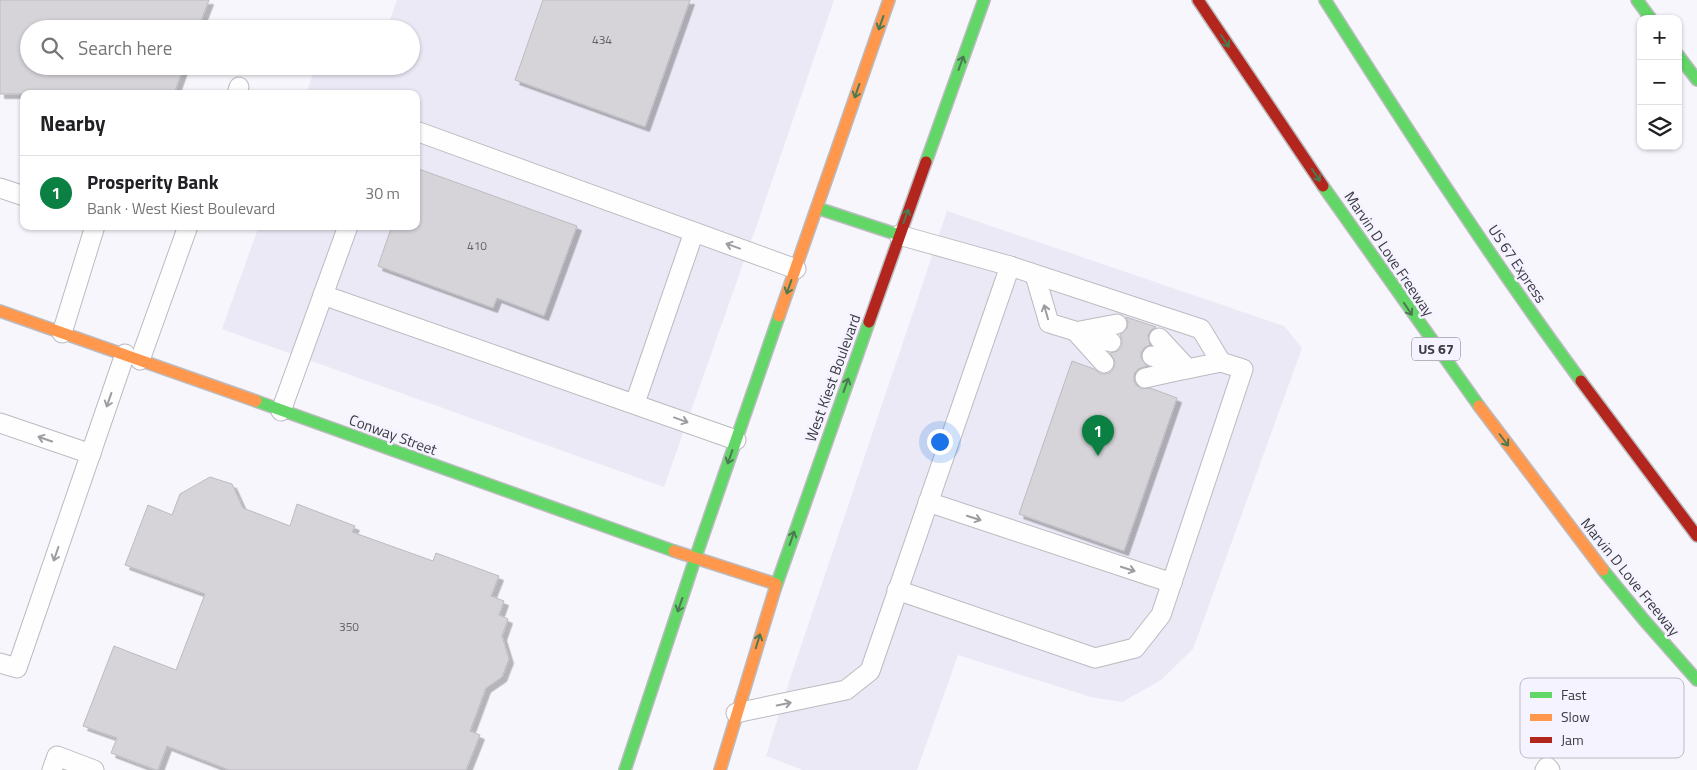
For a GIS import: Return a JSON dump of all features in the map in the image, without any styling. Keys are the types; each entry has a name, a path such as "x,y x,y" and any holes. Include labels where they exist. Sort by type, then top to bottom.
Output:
{"main road":[{"path":"625,770 695,559 889,0"},
{"name":"West Kiest Boulevard","path":"720,770 776,584 984,0"},
{"name":"Marvin D Love Freeway","path":"1198,0 1426,336 1544,495 1654,633 1697,680"},
{"name":"US 67 Express","path":"1325,0 1398,115 1538,323 1697,536"},
{"path":"1637,0 1648,15"},
{"path":"1682,60 1697,80"},
{"path":"817,208 899,235"},
{"name":"Conway Street","path":"0,311 695,559 776,584"}],"lane":[{"path":"420,132 796,269"},
{"path":"0,188 20,195"},
{"path":"62,333 94,230"},
{"path":"0,663 17,668 91,454 186,230"},
{"path":"281,411 347,230"},
{"path":"635,403 694,232"},
{"path":"899,235 1010,266 1201,329 1221,362"},
{"path":"736,714 846,690 870,670 1010,266"},
{"path":"1035,275 1049,322 1110,342"},
{"path":"323,295 736,440"},
{"path":"1076,332 1117,324"},
{"path":"1076,332 1104,364"},
{"path":"1159,338 1187,369"},
{"path":"1152,356 1187,369"},
{"path":"897,590 1094,658 1135,648 1161,615 1244,369 1221,362 1144,378"},
{"path":"0,423 91,454"},
{"path":"928,502 1172,583"},
{"path":"52,770 57,756 94,770"},
{"path":"1545,770 1547,767 1550,770"}],"shaded area":[{"path":"397,0 834,0 664,487 222,329 258,230 420,230 420,90 307,90 313,75 420,75 420,20 390,20"},
{"path":"947,211 1284,326 1302,348 1193,649 1161,680 1122,702 1091,697 958,655 917,770 803,770 766,756"}],"building":[{"path":"0,0 209,0 201,20 20,20 20,75 181,75 175,90 20,90 20,94 0,94"},
{"path":"543,0 690,0 645,127 515,80"},
{"path":"420,169 577,226 544,316 497,298 493,308 378,266 391,230 420,230"},
{"path":"1126,317 1156,327 1148,335 1150,345 1144,348 1141,353 1141,358 1147,366 1138,369 1134,374 1136,385 1142,389 1150,388 1177,398 1124,551 1019,514 1072,361 1094,369 1101,374 1111,372 1115,361 1110,353 1118,351 1122,346 1120,335 1127,328 1128,322"},
{"path":"210,477 232,484 243,508 290,526 297,504 355,526 352,532 433,561 436,553 499,576 491,596 504,601 499,615 508,619 502,636 509,659 502,677 486,688 470,731 480,735 466,770 229,770 167,746 158,770 156,770 111,753 117,738 83,726 114,646 176,670 205,594 125,565 148,505 172,515 180,494"}],"traffic: fast":[{"path":"926,162 984,0"},
{"path":"1325,0 1418,145 1547,335 1581,381"},
{"path":"1637,0 1648,15"},
{"path":"1682,60 1697,80"},
{"path":"1323,186 1479,406"},
{"path":"817,208 899,235"},
{"path":"625,770 779,316"},
{"path":"775,589 869,322"},
{"path":"256,401 674,551"},
{"path":"1603,570 1697,680"}],"traffic: slow":[{"path":"779,316 889,0"},
{"path":"0,311 256,401"},
{"path":"1479,406 1603,570"},
{"path":"674,551 776,584"},
{"path":"720,770 775,589"}],"traffic: jam":[{"path":"1198,0 1323,186"},
{"path":"869,322 926,162"},
{"path":"1581,381 1697,536"}],"place":[{"name":"Prosperity Bank","path":"1098,456"}]}
